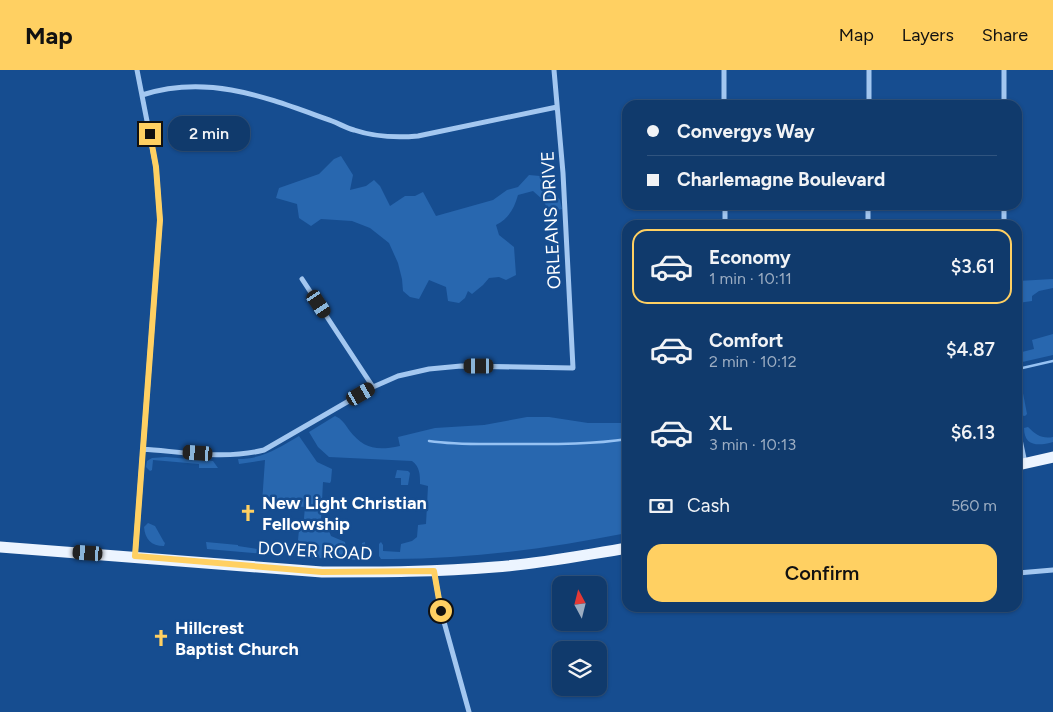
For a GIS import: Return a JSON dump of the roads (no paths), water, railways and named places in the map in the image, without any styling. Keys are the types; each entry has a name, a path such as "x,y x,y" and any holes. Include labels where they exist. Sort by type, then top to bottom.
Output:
{"main road":[{"path":"1022,464 1053,457"},
{"name":"DOVER ROAD","path":"0,547 322,572 434,571 527,564 622,549"}],"street":[{"path":"135,556 160,220 156,167 137,70"},
{"name":"ORLEANS DRIVE","path":"373,387 398,376 429,369 461,366 573,368 563,173 554,70"},
{"path":"724,70 724,100"},
{"path":"868,70 868,100"},
{"path":"1004,70 1004,100"},
{"path":"142,95 153,91 189,87 216,87 240,90 352,130 373,136 397,138 418,136 557,107"},
{"path":"144,449 231,456 264,450 373,387 302,279"},
{"path":"1022,573 1053,570"},
{"path":"434,571 441,611 469,712"}],"waterway":[{"path":"1022,368 1053,361"},
{"path":"429,441 469,444 554,444 622,440"}],"place":[{"name":"New Light Christian Fellowship","path":"248,513"},
{"name":"Hillcrest Baptist Church","path":"161,638"}]}
